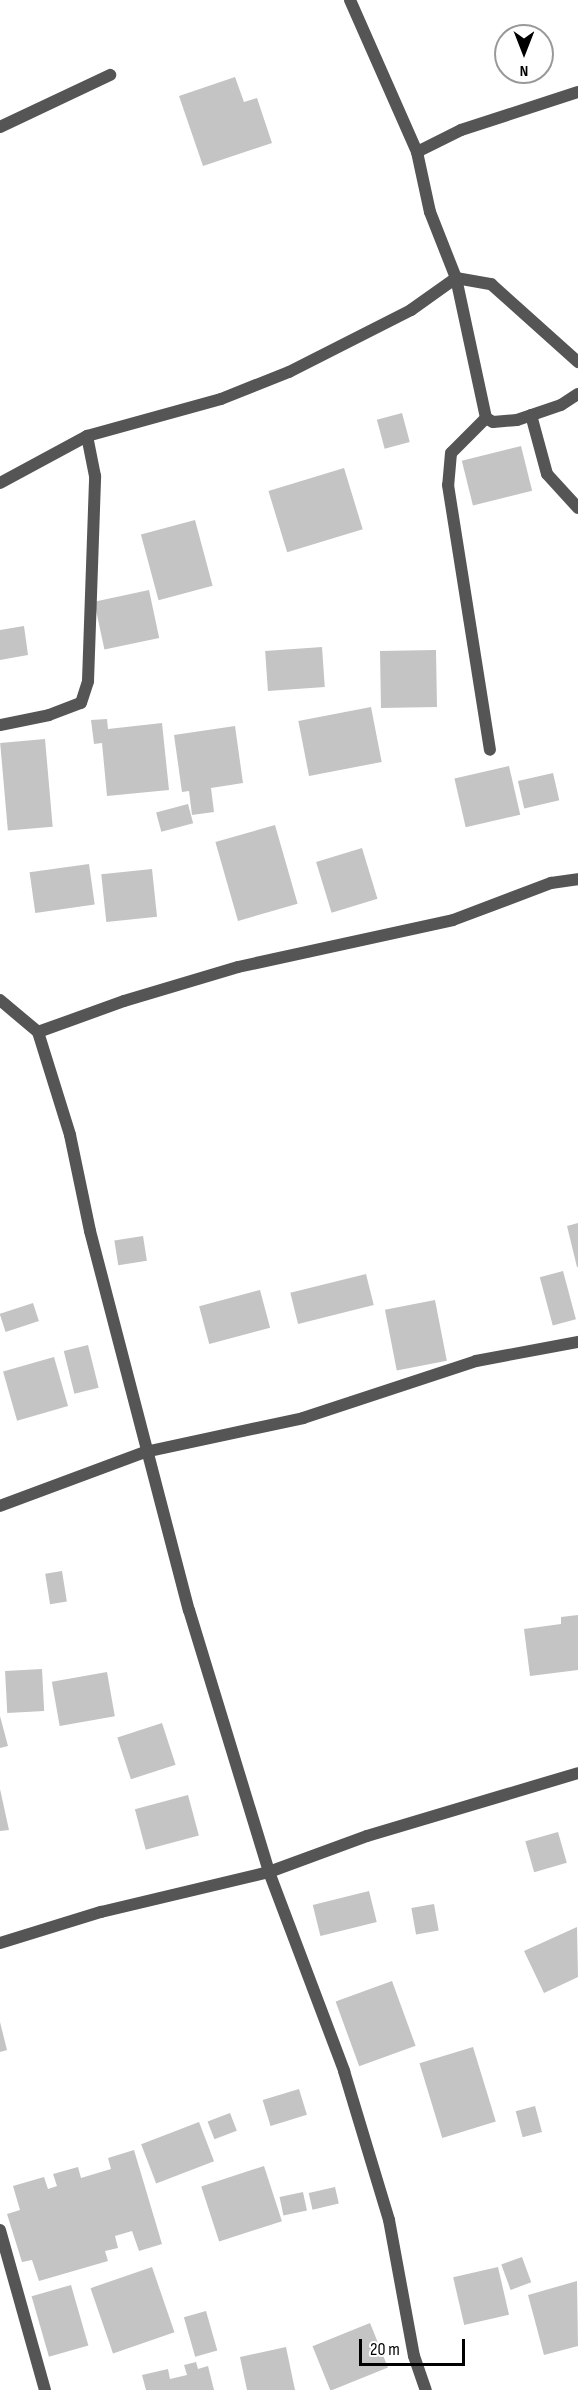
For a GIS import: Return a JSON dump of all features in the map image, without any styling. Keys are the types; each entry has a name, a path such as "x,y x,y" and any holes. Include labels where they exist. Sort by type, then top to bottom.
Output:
{"street":[{"path":"350,0 417,152 430,212 456,278 486,418 493,422 531,415 561,405 578,394"},
{"path":"0,127 110,75"},
{"path":"417,152 461,130 578,92"},
{"path":"0,483 87,436 221,399 289,372 411,310 456,278 491,284 578,362"},
{"path":"531,415 547,474 578,508"},
{"path":"486,418 451,453 448,485 490,750"},
{"path":"0,725 81,703 88,681 95,476 87,436"},
{"path":"38,1032 124,1001 238,967 453,920 551,883 578,879"},
{"path":"0,1000 38,1032 70,1135 90,1232 145,1452 269,1872 348,2082 389,2220 414,2356 426,2390"},
{"path":"0,1506 145,1452 303,1418 476,1361 578,1342"},
{"path":"0,1944 100,1912 269,1872 368,1836 578,1773"},
{"path":"0,2230 45,2390"}],"building":[{"path":"235,77 244,102 257,98 272,143 203,166 179,96"},
{"path":"402,413 410,442 385,449 377,420"},
{"path":"521,446 532,491 473,505 462,461"},
{"path":"344,468 363,529 287,552 268,491"},
{"path":"195,520 213,586 159,600 141,534"},
{"path":"149,590 159,638 104,650 94,602"},
{"path":"24,626 28,655 0,660 0,630"},
{"path":"322,647 325,687 268,691 265,651"},
{"path":"436,650 437,707 381,708 380,651"},
{"path":"371,707 382,762 309,776 298,721"},
{"path":"107,719 108,729 162,723 169,790 107,796 102,743 94,744 91,720"},
{"path":"235,726 243,783 211,788 214,812 192,815 189,791 182,792 174,735"},
{"path":"45,739 53,827 8,831 0,743"},
{"path":"509,766 520,815 466,827 454,779"},
{"path":"553,773 559,800 524,808 518,781"},
{"path":"188,804 193,823 161,832 156,813"},
{"path":"275,825 298,904 238,921 215,842"},
{"path":"362,848 377,899 332,913 316,862"},
{"path":"89,864 95,905 35,913 30,872"},
{"path":"152,869 157,917 106,922 101,874"},
{"path":"578,1223 578,1267 577,1267 567,1226"},
{"path":"143,1236 147,1261 118,1265 114,1241"},
{"path":"563,1271 576,1319 553,1326 540,1277"},
{"path":"366,1274 374,1305 298,1324 290,1293"},
{"path":"260,1290 270,1328 209,1344 199,1306"},
{"path":"435,1300 447,1361 397,1371 385,1310"},
{"path":"33,1303 39,1321 6,1332 0,1314"},
{"path":"88,1345 99,1388 74,1394 64,1351"},
{"path":"54,1357 68,1406 17,1421 3,1372"},
{"path":"62,1571 67,1602 50,1604 45,1574"},
{"path":"578,1615 578,1670 530,1676 524,1629 561,1624 561,1617"},
{"path":"42,1669 44,1711 7,1713 5,1671"},
{"path":"107,1672 115,1716 60,1726 52,1682"},
{"path":"0,1716 8,1746 0,1748"},
{"path":"162,1723 176,1765 131,1779 117,1738"},
{"path":"0,1789 9,1830 0,1831"},
{"path":"188,1795 199,1836 146,1850 135,1809"},
{"path":"558,1832 567,1863 534,1872 525,1841"},
{"path":"369,1891 377,1922 320,1936 313,1905"},
{"path":"434,1904 439,1931 416,1935 411,1908"},
{"path":"577,1927 578,1977 544,1993 524,1951"},
{"path":"392,1981 416,2046 359,2066 336,2002"},
{"path":"0,2022 7,2050 0,2052"},
{"path":"473,2047 496,2122 442,2138 419,2063"},
{"path":"299,2089 307,2115 271,2126 263,2100"},
{"path":"535,2106 542,2132 523,2137 516,2111"},
{"path":"230,2113 237,2131 214,2139 208,2122"},
{"path":"199,2122 214,2161 156,2183 141,2144"},
{"path":"134,2150 162,2244 139,2251 132,2231 115,2236 118,2248 105,2251 108,2261 39,2281 32,2260 22,2262 7,2214 20,2210 13,2186 44,2177 48,2189 57,2186 53,2174 78,2167 81,2178 111,2169 108,2158"},
{"path":"264,2166 282,2221 219,2242 201,2186"},
{"path":"335,2187 339,2204 313,2210 309,2193"},
{"path":"303,2192 307,2211 283,2216 280,2197"},
{"path":"522,2257 531,2282 511,2290 501,2265"},
{"path":"152,2267 174,2332 113,2353 91,2288"},
{"path":"498,2267 509,2315 464,2325 453,2277"},
{"path":"577,2281 578,2346 544,2355 528,2295"},
{"path":"71,2285 88,2346 49,2357 32,2296"},
{"path":"206,2311 217,2350 195,2357 184,2317"},
{"path":"370,2323 388,2368 330,2390 313,2346"},
{"path":"286,2347 295,2390 247,2390 240,2357"},
{"path":"196,2362 198,2369 208,2366 214,2390 146,2390 142,2375 168,2369 170,2379 187,2375 184,2365"}]}
